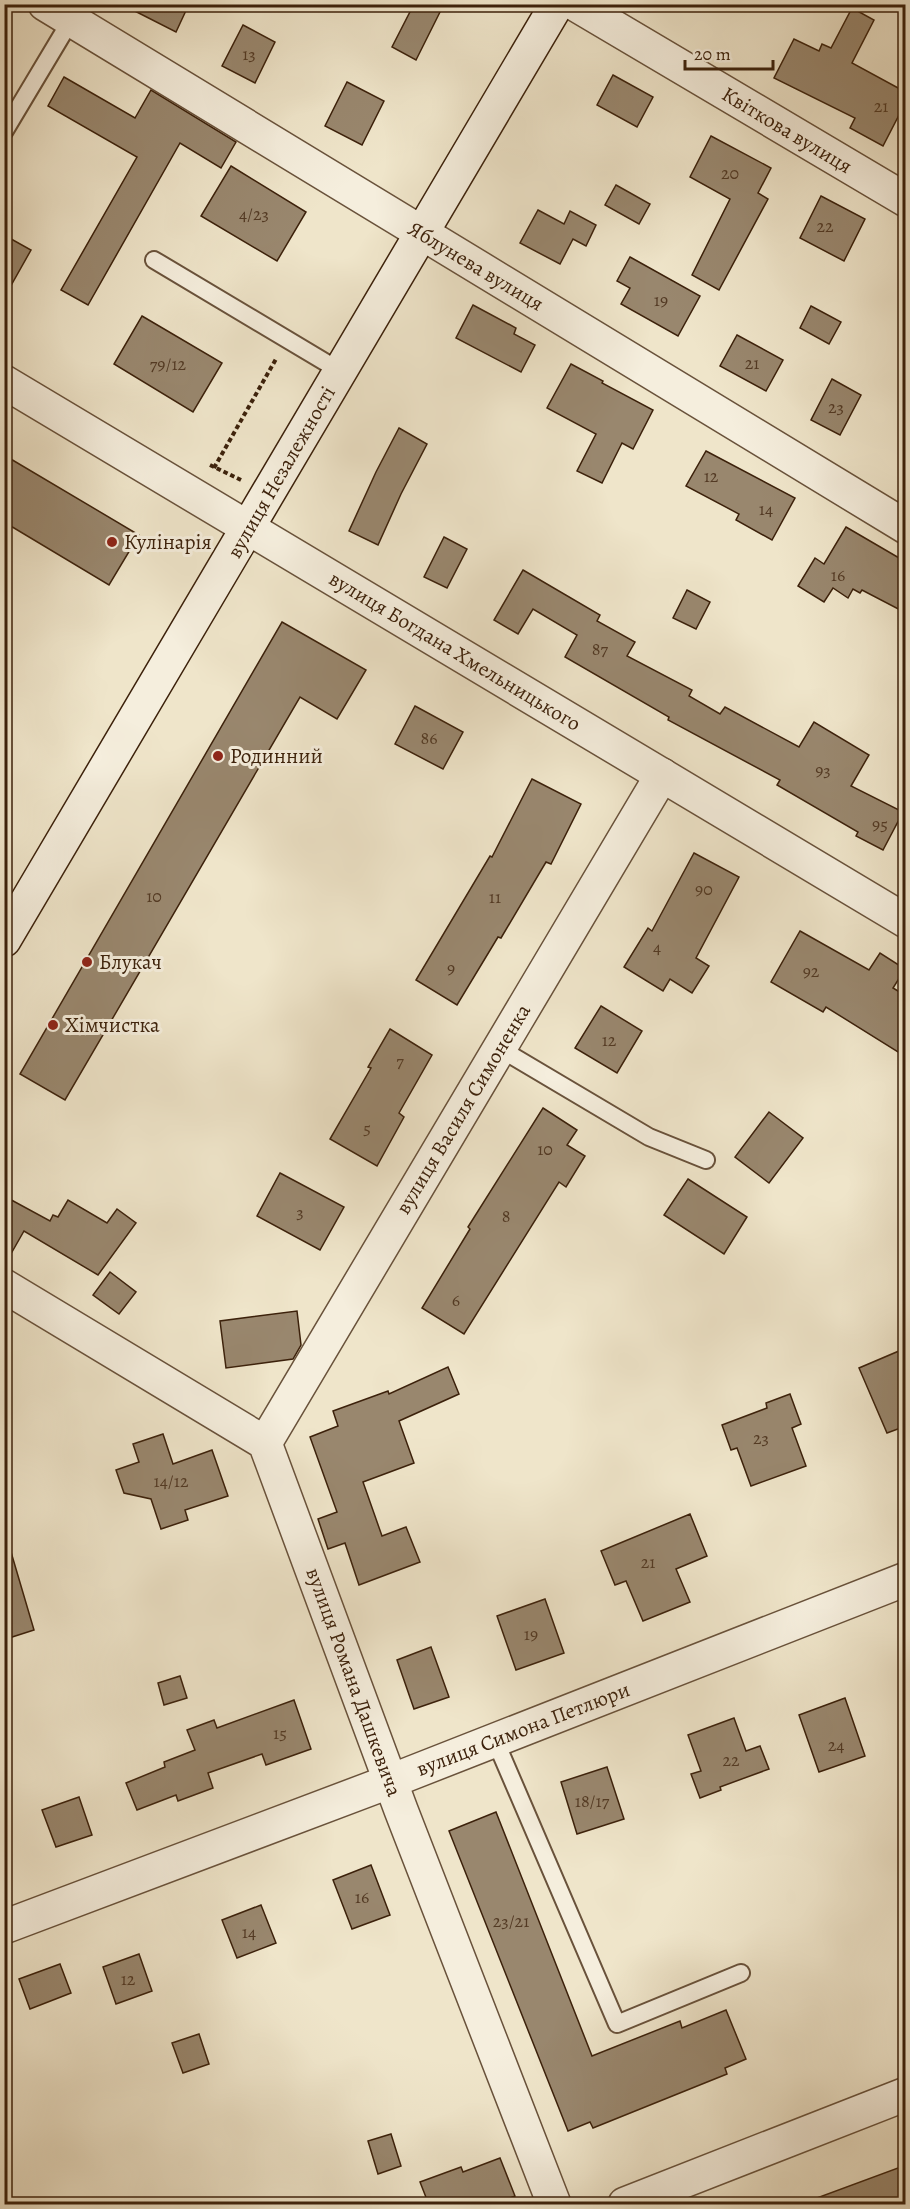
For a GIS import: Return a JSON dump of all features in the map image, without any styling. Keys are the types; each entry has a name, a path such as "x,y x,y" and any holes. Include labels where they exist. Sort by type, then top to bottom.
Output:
{"street":[{"name":"вулиця Незалежності","path":"4,940 557,4"},
{"name":"Квіткова вулиця","path":"575,4 906,200"},
{"name":"Яблунева вулиця","path":"58,12 906,528"},
{"name":"вулиця Богдана Хмельницького","path":"4,382 906,921"},
{"name":"вулиця Василя Симоненка","path":"265,1443 662,775"},
{"path":"4,1286 265,1443"},
{"name":"вулиця Романа Дашкевича","path":"265,1443 391,1781 554,2205"},
{"name":"вулиця Симона Петлюри","path":"4,1927 391,1781 906,1579"},
{"path":"624,2205 906,2094"}],"lane":[{"path":"4,132 58,12"},
{"path":"154,260 340,371"},
{"path":"499,1048 649,1137 706,1160"},
{"path":"495,1740 617,2024 741,1973"}],"path":[{"path":"214,468 288,339"}],"building":[{"path":"121,4 189,4 176,32"},
{"path":"414,4 444,4 416,60 392,47"},
{"path":"852,8 874,20 852,63 900,89 900,113 883,146 850,128 855,118 774,78 794,39 819,51 822,44 831,48"},
{"path":"243,25 275,42 255,83 222,66"},
{"path":"613,75 653,97 637,127 597,105"},
{"path":"64,77 135,118 151,90 236,142 221,168 180,143 88,305 61,290 137,157 48,106"},
{"path":"347,82 384,101 362,145 325,126"},
{"path":"711,136 771,168 758,193 768,199 719,290 692,275 730,199 690,177"},
{"path":"231,166 306,212 277,261 201,216"},
{"path":"616,185 650,204 639,224 605,205"},
{"path":"821,196 865,219 844,261 800,238"},
{"path":"538,210 564,224 570,211 596,225 586,246 573,239 560,264 520,243"},
{"path":"4,235 31,250 4,298"},
{"path":"630,257 700,296 678,336 621,304 630,288 617,281"},
{"path":"473,305 516,328 514,334 535,345 521,372 456,338"},
{"path":"811,306 841,322 829,344 800,328"},
{"path":"142,316 222,363 193,412 114,364"},
{"path":"737,335 783,360 766,391 720,366"},
{"path":"571,364 653,410 633,449 622,443 602,483 577,471 596,434 547,408"},
{"path":"832,379 861,395 840,435 811,420"},
{"path":"399,428 427,444 378,545 349,531"},
{"path":"706,451 795,498 772,540 736,520 739,514 686,486"},
{"path":"4,455 139,535 109,585 4,522"},
{"path":"846,527 906,562 906,613 862,590 860,593 853,589 848,598 833,588 824,602 798,586 815,558 824,564"},
{"path":"444,537 467,549 447,588 424,577"},
{"path":"523,570 600,615 597,621 635,642 627,656 692,690 689,696 720,714 725,707 799,747 814,722 869,755 851,786 903,812 883,850 856,836 858,832 777,785 780,780 668,720 669,717 565,657 577,635 533,609 518,634 494,620"},
{"path":"687,590 710,602 696,629 673,618"},
{"path":"282,622 366,670 337,719 300,697 65,1100 20,1074"},
{"path":"415,706 463,732 443,769 395,744"},
{"path":"532,779 581,804 551,864 546,862 501,938 498,937 457,1005 416,980 490,856 492,857"},
{"path":"694,853 739,877 696,958 709,966 692,993 670,979 663,991 624,967 648,928 652,931"},
{"path":"800,931 869,970 880,953 905,969 893,988 906,996 906,1057 826,1007 823,1012 771,982"},
{"path":"601,1006 642,1031 617,1073 575,1048"},
{"path":"390,1029 432,1055 399,1113 404,1117 377,1166 330,1139 371,1068 368,1067"},
{"path":"543,1108 577,1130 567,1145 585,1156 566,1187 559,1182 464,1334 422,1308 470,1229 468,1227"},
{"path":"769,1112 803,1138 769,1183 735,1157"},
{"path":"280,1173 344,1207 320,1250 257,1216"},
{"path":"688,1179 747,1217 724,1254 664,1215"},
{"path":"4,1196 50,1221 53,1215 58,1217 68,1200 107,1223 117,1209 136,1223 98,1275 24,1231 4,1266"},
{"path":"110,1272 136,1292 119,1314 93,1295"},
{"path":"297,1311 301,1345 293,1359 226,1368 220,1321"},
{"path":"906,1348 906,1426 887,1433 859,1368"},
{"path":"448,1367 459,1394 399,1421 414,1463 363,1482 382,1536 406,1527 420,1562 359,1585 345,1543 328,1549 318,1519 337,1512 310,1437 338,1426 333,1411 388,1391 389,1394"},
{"path":"790,1394 801,1424 792,1428 806,1466 751,1486 737,1448 731,1450 722,1425 767,1408 766,1403"},
{"path":"163,1434 173,1464 212,1450 228,1496 185,1510 188,1520 161,1529 151,1499 124,1493 116,1470 139,1462 133,1444"},
{"path":"690,1514 707,1556 676,1569 690,1602 643,1621 626,1581 615,1585 601,1551"},
{"path":"11,1552 34,1630 9,1638 4,1624 4,1553"},
{"path":"545,1599 564,1653 516,1670 497,1616"},
{"path":"431,1647 449,1697 414,1709 397,1660"},
{"path":"180,1676 187,1698 164,1705 158,1683"},
{"path":"845,1698 865,1756 819,1772 799,1715"},
{"path":"294,1700 311,1749 266,1765 262,1754 208,1773 213,1788 178,1801 176,1795 137,1810 126,1783 165,1767 164,1762 195,1750 187,1730 214,1720 217,1728"},
{"path":"734,1718 746,1751 760,1746 769,1769 720,1787 721,1790 700,1798 691,1774 701,1771 688,1735"},
{"path":"607,1767 624,1819 577,1834 561,1782"},
{"path":"79,1797 92,1835 56,1847 42,1810"},
{"path":"496,1812 592,2056 680,2021 682,2028 726,2010 746,2059 725,2068 727,2074 593,2128 590,2122 568,2131 449,1831"},
{"path":"371,1865 390,1915 352,1929 333,1880"},
{"path":"261,1905 276,1943 237,1958 222,1920"},
{"path":"139,1954 152,1991 116,2004 103,1967"},
{"path":"60,1964 71,1993 30,2009 19,1979"},
{"path":"199,2034 209,2064 183,2073 172,2043"},
{"path":"391,2134 401,2166 378,2174 368,2141"},
{"path":"500,2158 515,2196 493,2205 429,2205 420,2182 461,2167 463,2172"},
{"path":"906,2165 906,2205 806,2205 806,2202"}],"place":[{"name":"Кулінарія","path":"112,542"},
{"name":"Родинний","path":"218,756"},
{"name":"Блукач","path":"87,962"},
{"name":"Хімчистка","path":"53,1025"}]}
